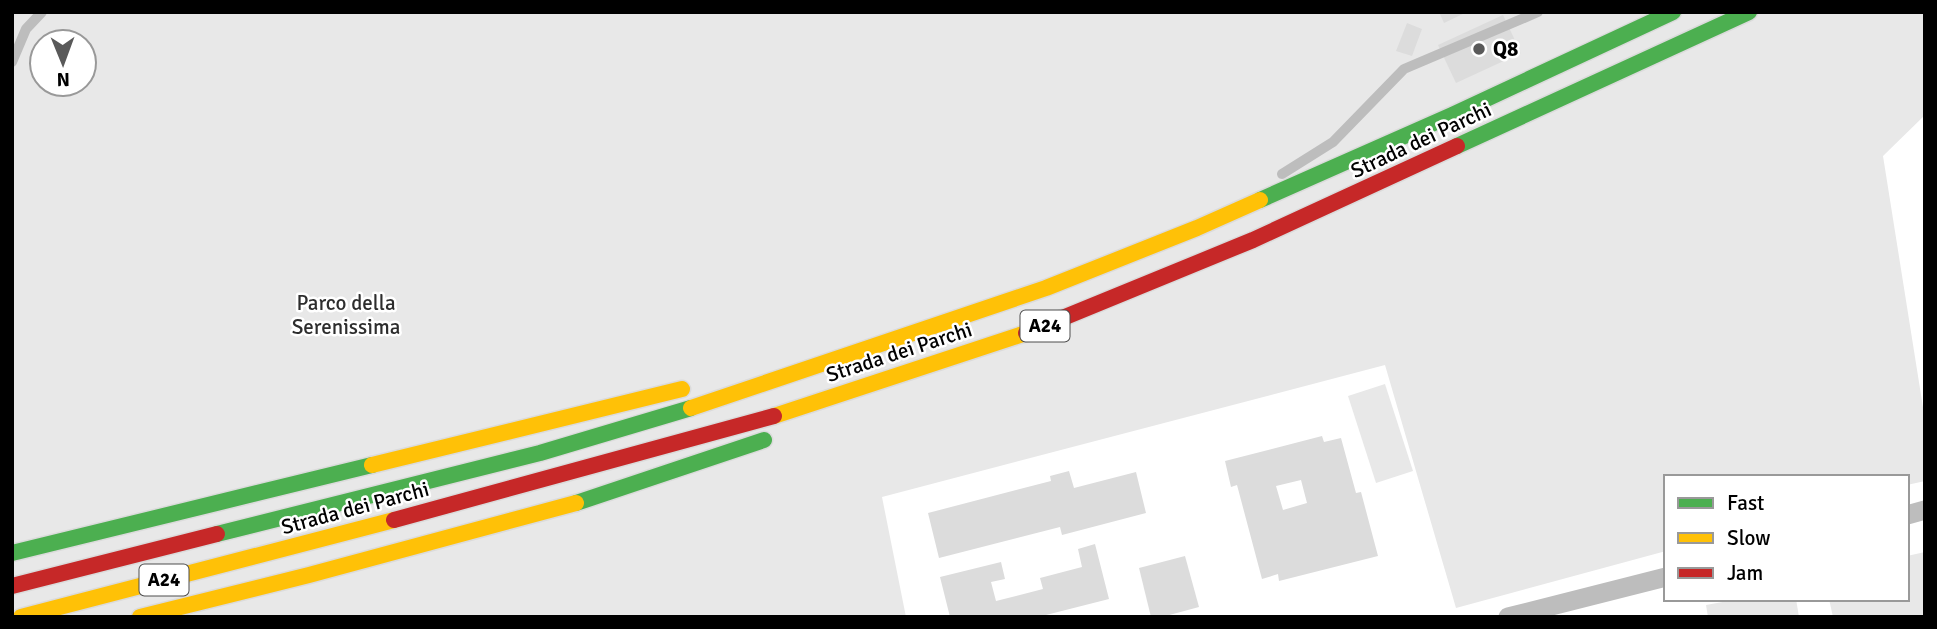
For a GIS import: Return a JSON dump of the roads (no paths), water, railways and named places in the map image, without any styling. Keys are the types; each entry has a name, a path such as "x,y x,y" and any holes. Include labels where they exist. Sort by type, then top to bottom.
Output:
{"highway":[{"name":"Strada dei Parchi","path":"12,586 540,453 728,397 1046,288 1197,228 1452,115 1673,12"},
{"name":"Strada dei Parchi","path":"22,617 306,544 774,416 1046,326 1253,240 1749,12"},
{"path":"920,385 1046,326"},
{"path":"727,379 899,338"},
{"path":"12,553 701,385"},
{"path":"140,617 555,510 779,435"}],"street":[{"path":"1508,617 1664,578"}],"lane":[{"path":"12,62 26,29 42,12"},
{"path":"1276,178 1333,142 1404,69 1538,12"},
{"path":"1197,228 1265,185"}],"place":[{"name":"Q8","path":"1479,49"}],"park label":[{"name":"Parco della Serenissima","path":"346,315"}]}
